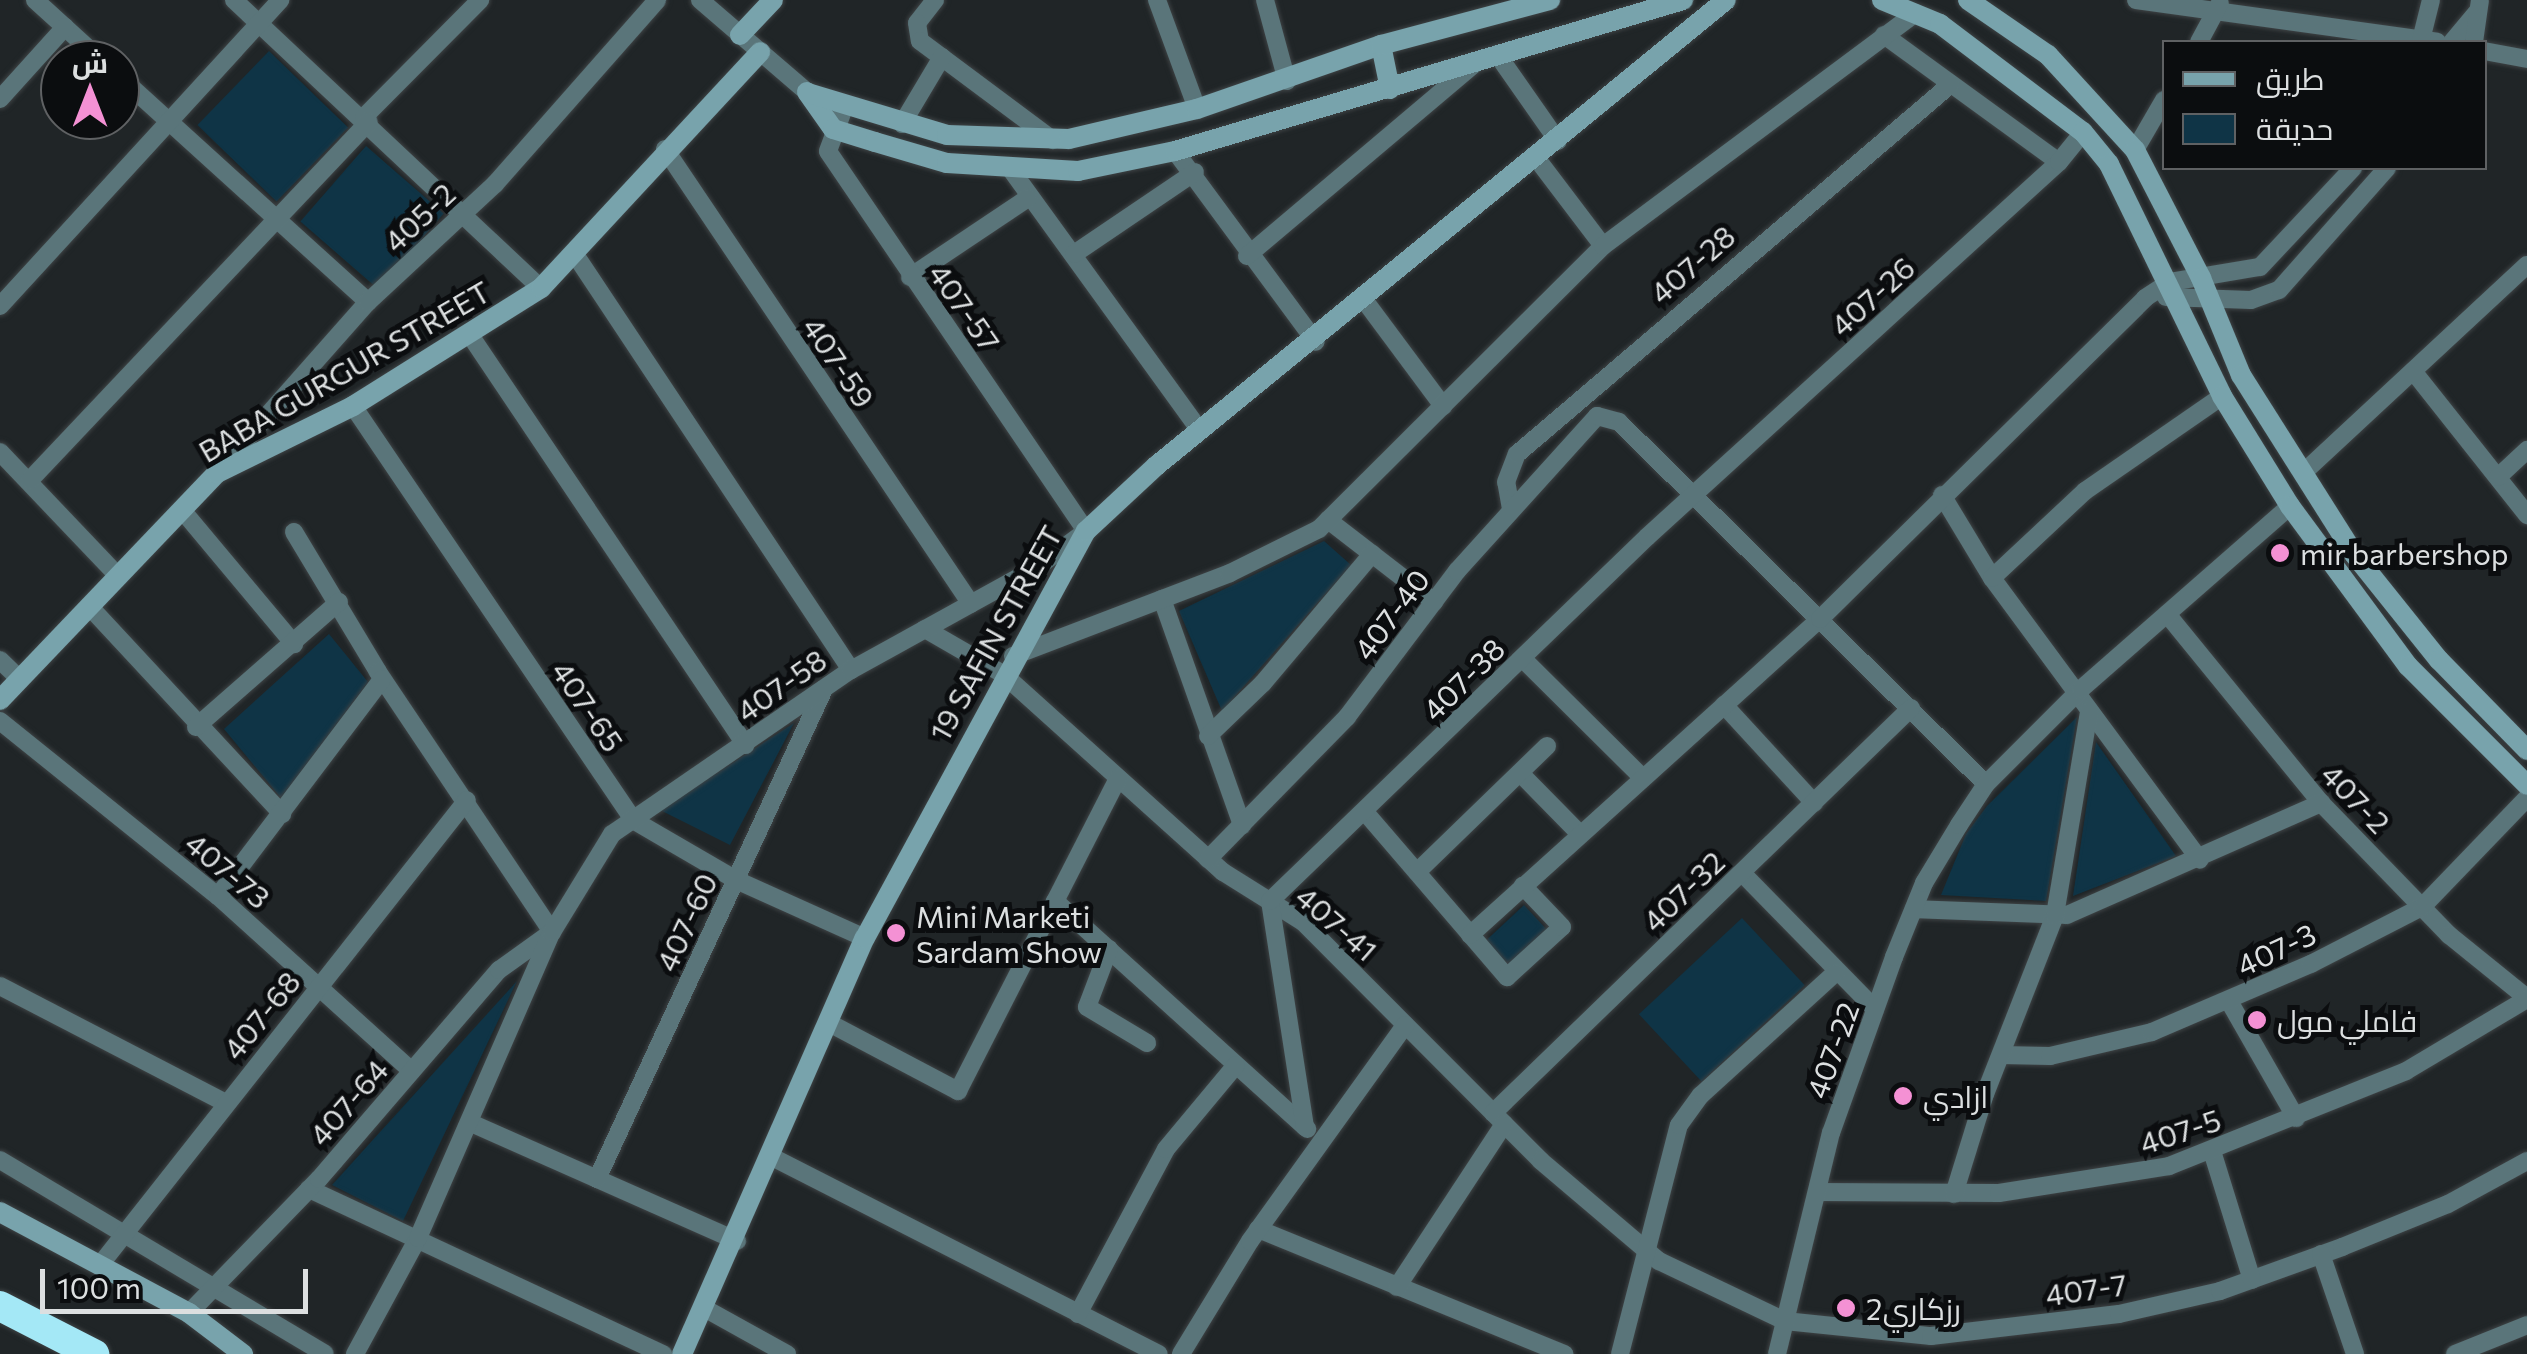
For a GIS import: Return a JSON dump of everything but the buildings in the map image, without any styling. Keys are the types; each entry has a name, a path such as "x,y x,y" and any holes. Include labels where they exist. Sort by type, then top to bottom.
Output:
{"highway":[{"path":"0,1306 94,1354"}],"street":[{"path":"36,0 80,40"},
{"path":"234,0 367,120 541,288"},
{"path":"0,306 280,0"},
{"path":"30,480 480,0"},
{"name":"405-2","path":"217,473 368,302 464,212 657,0"},
{"path":"700,0 806,92 833,130 947,163 1012,171 1078,171 1174,151 1683,0"},
{"path":"740,35 773,0"},
{"path":"935,0 916,30 942,57 1054,140"},
{"path":"1157,0 1198,108"},
{"path":"1265,0 1287,81"},
{"path":"806,92 844,108 902,124 994,141 1054,140 1198,108 1287,81 1381,45 1548,0"},
{"name":"19 SAFIN STREET","path":"682,1354 737,1241 865,938 1008,666 1086,531 1200,431 1316,342 1726,0"},
{"path":"1882,0 1916,12 2083,132 2109,164 2222,396 2290,506 2408,666 2527,785"},
{"path":"1968,0 2048,55 2135,150 2201,278 2241,376 2393,606 2527,750"},
{"path":"2136,0 2220,5 2423,40"},
{"path":"2429,40 2431,0"},
{"path":"2200,40 2220,5"},
{"path":"2454,40 2479,6"},
{"path":"2474,40 2479,6"},
{"path":"1008,666 1230,573 1328,520 1603,246 1916,12"},
{"path":"0,100 65,26"},
{"path":"1884,34 2059,162"},
{"path":"1381,45 1390,89"},
{"path":"2487,51 2527,58"},
{"name":"BABA GURGUR STREET","path":"0,700 217,473 353,406 541,288 576,256 665,149 760,52"},
{"path":"902,124 942,57"},
{"path":"1488,58 1558,141"},
{"path":"1247,256 1488,58"},
{"name":"407-28","path":"1511,509 1506,482 1517,454 1952,84"},
{"path":"140,95 368,302"},
{"path":"2135,150 2162,103"},
{"path":"833,130 844,108"},
{"name":"407-57","path":"833,130 828,152 1086,531"},
{"name":"407-26","path":"1694,495 2059,162 2083,132"},
{"name":"407-59","path":"665,149 971,604"},
{"path":"1174,151 1195,172 1247,256 1316,342"},
{"path":"1537,158 1603,246"},
{"path":"1470,935 1820,619 2145,298 2201,278 2260,267 2351,170"},
{"path":"2173,290 2210,302 2279,290 2385,170"},
{"path":"1012,171 1200,431"},
{"path":"1074,254 1195,172"},
{"path":"910,276 1028,198"},
{"path":"576,256 851,670"},
{"path":"2304,472 2527,265"},
{"path":"1365,300 1442,406"},
{"path":"470,335 745,745"},
{"path":"2414,371 2527,515"},
{"path":"1992,578 2085,491 2222,396"},
{"name":"407-65","path":"353,406 633,820 736,880 865,938"},
{"name":"407-40","path":"1208,859 1347,717 1511,509 1597,416 1619,422 1694,495"},
{"path":"2498,478 2527,450"},
{"path":"0,452 118,576"},
{"path":"1694,495 1986,784"},
{"name":"407-38","path":"1270,901 1694,495"},
{"path":"1942,495 1992,578 2200,860"},
{"name":"407-22","path":"1777,1354 1817,1192 1876,1008 1914,909 1986,784 2076,694 2290,506"},
{"path":"182,510 294,644"},
{"path":"1328,520 1434,602"},
{"name":"407-58","path":"552,932 612,834 851,670 971,604 1086,531"},
{"path":"294,532 382,679 467,800 552,932 418,1238 356,1354"},
{"path":"1208,736 1263,682 1372,554"},
{"path":"1162,599 1242,824"},
{"path":"196,727 339,602"},
{"path":"89,606 196,727 282,814"},
{"name":"407-2","path":"2167,614 2322,803 2422,907 2527,998"},
{"name":"407-41","path":"926,629 1008,666 1118,779 1208,859 1303,922 1499,1118 1644,1248"},
{"path":"1523,659 1642,777"},
{"path":"0,660 20,679"},
{"path":"218,896 382,679"},
{"name":"407-60","path":"597,1178 824,688"},
{"path":"1724,705 1814,802"},
{"name":"407-32","path":"1397,1288 1499,1118 1911,708"},
{"path":"1954,1194 2000,1055 2055,915 2089,711"},
{"name":"407-73","path":"0,721 218,896 412,1071"},
{"path":"1417,872 1546,746"},
{"path":"1520,772 1580,834"},
{"path":"829,1023 958,1091 1118,779"},
{"name":"407-3","path":"2000,1055 2098,1047 2229,1002 2422,907 2527,798"},
{"name":"407-68","path":"100,1264 467,800"},
{"path":"1914,909 2055,915 2200,860 2322,803"},
{"path":"1365,812 1507,978 1562,926 1523,886"},
{"path":"1742,873 1835,973 1876,1008"},
{"path":"1055,901 1320,1142"},
{"path":"1270,901 1304,1128"},
{"name":"407-64","path":"189,1313 308,1189 499,970 552,932"},
{"path":"1108,950 1087,1008 1147,1043"},
{"path":"1620,1354 1644,1248 1679,1124 1700,1095 1835,973"},
{"path":"0,986 226,1104"},
{"name":"407-5","path":"1817,1192 1954,1194 2110,1180 2212,1151 2406,1071 2527,998"},
{"path":"2229,1002 2296,1118"},
{"path":"1181,1354 1258,1229 1405,1025"},
{"path":"1078,1314 1166,1148 1236,1065"},
{"path":"471,1123 737,1241"},
{"path":"2212,1151 2252,1280"},
{"path":"772,1157 1160,1354"},
{"path":"0,1160 125,1229 325,1354"},
{"name":"407-7","path":"1644,1248 1785,1321 1919,1335 2118,1314 2252,1280 2448,1204 2527,1162"},
{"path":"308,1189 663,1354"},
{"path":"0,1212 189,1313 243,1354"},
{"path":"1258,1229 1564,1354"},
{"path":"2322,1254 2355,1354"},
{"path":"704,1308 787,1354"},
{"path":"2455,1354 2527,1325"},
{"path":"1914,1354 1919,1335"}],"green space":[{"path":"269,51 348,127 277,202 197,125"},
{"path":"366,146 444,214 378,289 300,221"},
{"path":"1324,541 1351,565 1222,711 1179,611"},
{"path":"329,634 368,682 281,798 224,729"},
{"path":"2077,717 2046,901 1941,895 1966,834 1987,806"},
{"path":"794,723 730,845 660,810"},
{"path":"2096,742 2176,856 2073,896"},
{"path":"1524,905 1547,929 1508,965 1486,940"},
{"path":"1742,918 1805,985 1702,1081 1639,1014"},
{"path":"517,981 403,1221 332,1185"}],"place":[{"name":"mir barbershop","path":"2280,553"},
{"name":"Mini Marketi Sardam Show","path":"896,933"},
{"name":"فاملي مول","path":"2257,1020"},
{"name":"ازادي","path":"1903,1096"},
{"name":"رزكاري2","path":"1846,1308"}]}
